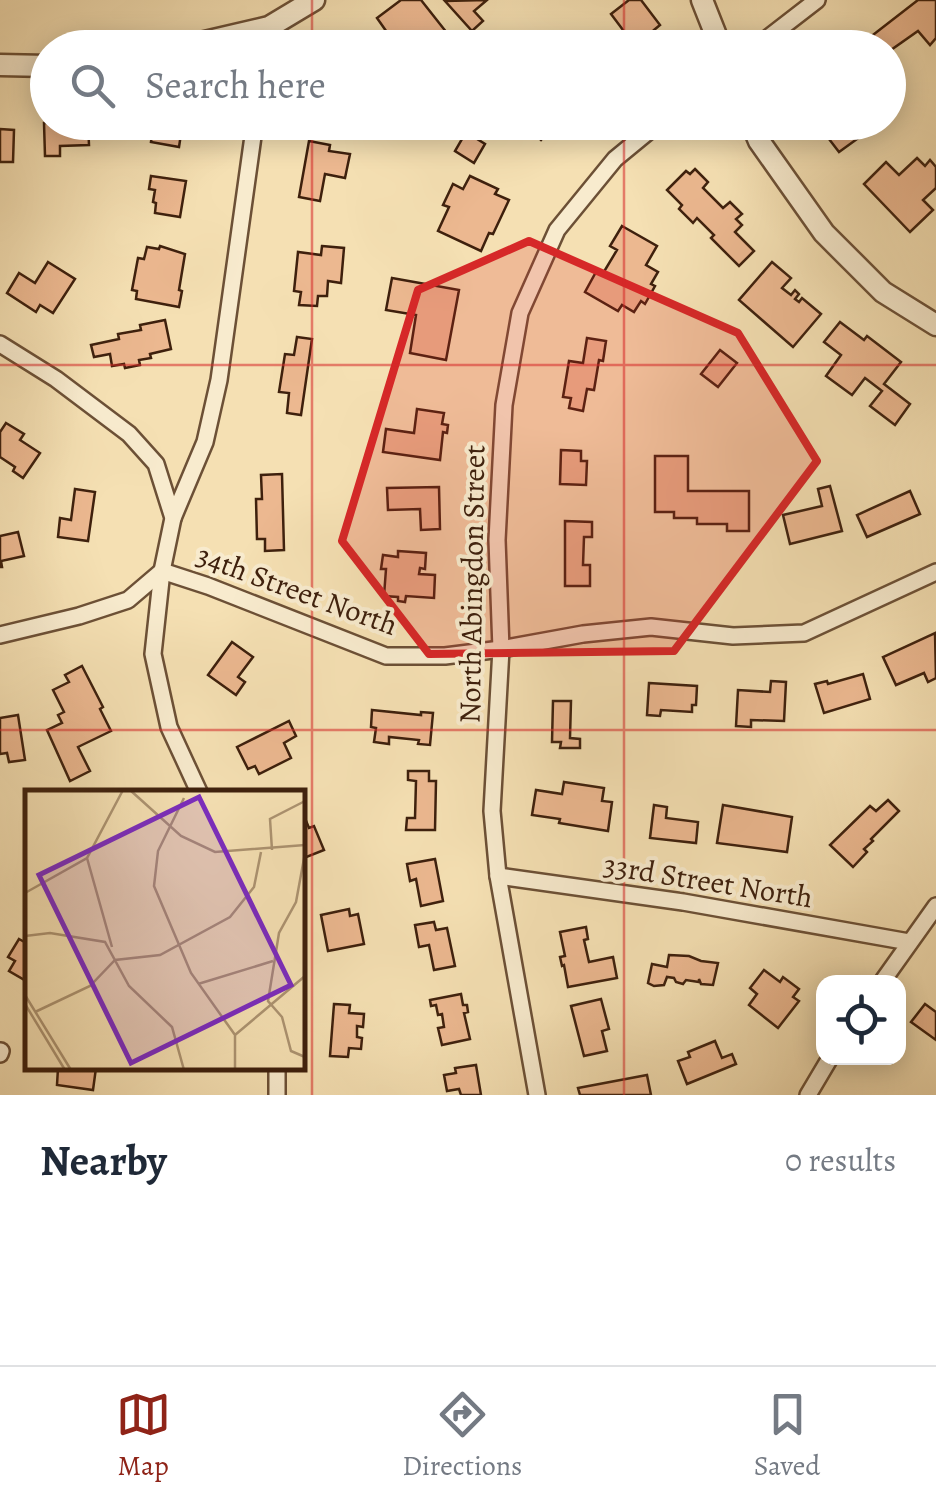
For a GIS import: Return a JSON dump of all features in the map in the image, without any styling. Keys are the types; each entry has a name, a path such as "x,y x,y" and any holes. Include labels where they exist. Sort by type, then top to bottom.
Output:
{"street":[{"path":"276,30 314,0"},
{"path":"702,0 714,30"},
{"path":"778,30 817,0"},
{"path":"0,66 30,66"},
{"path":"198,790 169,727 153,654 162,571 173,518 206,442 218,380 252,140"},
{"name":"North Abingdon Street","path":"537,1095 498,876 492,811 501,649 497,540 504,405 520,313 557,230 614,160 638,140"},
{"path":"758,140 824,233 882,292 936,325"},
{"path":"0,344 56,379 129,434 156,464 173,518"},
{"name":"34th Street North","path":"0,635 128,600 162,571 386,656 444,656 652,626 734,636 804,633 936,572"},
{"name":"33rd Street North","path":"498,876 683,902 909,942"},
{"path":"887,975 936,906"},
{"path":"808,1095 826,1065"}],"highlighted area":[{"path":"529,241 738,333 817,461 674,651 429,654 342,541 418,290"}],"building":[{"path":"401,0 421,0 445,30 385,30 377,18"},
{"path":"487,0 474,11 483,21 471,30 445,1"},
{"path":"629,0 641,0 660,25 654,30 623,30 611,14"},
{"path":"918,0 936,0 936,38 930,45 918,31 906,39 906,30 879,30"},
{"path":"0,129 14,130 13,162 0,162"},
{"path":"45,140 89,140 89,145 60,146 60,156 45,156"},
{"path":"151,140 180,140 179,147"},
{"path":"461,140 485,144 474,163 455,151"},
{"path":"830,140 856,140 839,152"},
{"path":"309,141 330,145 329,151 350,154 345,178 325,174 320,201 299,197"},
{"path":"917,158 925,166 930,160 936,167 936,188 923,200 933,210 910,232 864,184 886,162 899,175"},
{"path":"695,169 708,182 703,188 723,208 730,202 742,214 736,219 742,225 735,232 754,251 739,266 697,218 693,223 679,209 682,205 667,190 686,171 690,174"},
{"path":"151,176 186,181 180,217 155,213 155,190 149,189"},
{"path":"470,176 498,189 495,194 509,200 481,251 438,231 449,207 443,205 453,184 463,189"},
{"path":"622,226 657,246 646,265 658,272 651,284 655,286 645,304 641,301 634,312 622,305 618,311 585,292 596,272 602,275 617,250 610,246"},
{"path":"160,246 185,254 179,307 136,299 137,291 132,290 138,258 144,259 147,247"},
{"path":"322,246 344,248 341,283 328,281 327,296 318,296 317,306 299,305 301,292 294,291 298,252 321,255"},
{"path":"48,262 75,279 53,313 40,305 36,312 7,293 19,273 35,283"},
{"path":"772,262 791,278 782,288 791,295 795,290 799,294 795,299 799,302 802,298 821,314 793,347 739,300"},
{"path":"392,278 459,290 446,360 410,353 416,315 386,310"},
{"path":"165,320 171,349 150,354 151,358 139,360 140,365 125,368 124,364 112,366 110,354 94,357 91,345 119,339 118,334"},
{"path":"840,322 864,340 867,336 901,362 884,384 910,404 895,425 870,406 882,391 865,378 852,395 826,376 841,355 824,342"},
{"path":"297,337 312,339 301,415 287,413 289,393 279,392 285,354 294,355"},
{"path":"587,338 606,341 594,390 587,389 583,411 569,408 571,398 563,397 569,361 583,363"},
{"path":"720,350 737,363 718,387 701,374"},
{"path":"417,409 444,413 442,424 448,425 447,433 443,432 440,460 383,452 386,429 414,433"},
{"path":"6,423 24,434 20,440 40,453 23,478 0,457 0,432"},
{"path":"561,450 581,451 581,461 587,461 586,485 560,484"},
{"path":"655,456 688,456 688,491 749,491 749,531 727,531 727,524 697,524 697,518 674,518 674,512 655,512"},
{"path":"282,474 284,550 265,551 265,539 257,539 256,499 262,499 261,475"},
{"path":"830,486 842,531 790,544 783,515 822,506 818,489"},
{"path":"439,487 440,529 421,530 420,509 388,510 387,488"},
{"path":"75,489 95,492 88,541 58,537 60,518 71,520"},
{"path":"910,491 920,514 867,537 857,515"},
{"path":"565,521 592,522 592,537 584,537 583,565 590,565 590,586 565,586"},
{"path":"18,532 24,556 1,561 0,567 0,536"},
{"path":"398,551 426,553 425,569 420,568 419,574 435,575 434,598 406,596 405,602 384,596 383,555 398,557"},
{"path":"935,633 936,678 928,682 924,673 896,685 883,657"},
{"path":"232,642 253,657 238,677 245,682 236,695 208,675"},
{"path":"82,666 111,731 78,747 90,771 70,781 47,730 62,723 58,715 64,712 53,690 69,682 65,675"},
{"path":"863,674 870,699 824,713 815,684"},
{"path":"771,681 786,682 784,721 751,720 751,727 736,726 738,690 770,692"},
{"path":"649,683 697,686 696,705 692,705 692,712 661,710 660,716 647,715"},
{"path":"553,701 571,701 570,738 580,739 580,748 560,748 561,742 552,742"},
{"path":"372,710 433,713 430,745 389,737 389,744 374,742"},
{"path":"18,715 25,760 9,762 7,753 0,754 0,718"},
{"path":"289,721 296,736 284,743 291,758 259,774 255,766 248,769 237,747"},
{"path":"408,771 429,771 429,781 436,781 435,830 406,830 407,818 415,818 416,781 408,780"},
{"path":"564,782 604,788 602,801 612,802 608,831 532,815 536,790 562,794"},
{"path":"888,800 899,811 871,839 864,849 867,852 853,867 830,845 870,806 876,811"},
{"path":"654,805 667,807 666,818 698,822 696,843 650,838"},
{"path":"723,805 792,817 787,852 717,843"},
{"path":"305,818 309,828 314,826 324,850 305,858"},
{"path":"435,859 443,901 421,906 416,879 410,881 407,864"},
{"path":"349,909 350,916 358,914 364,944 328,951 321,915"},
{"path":"434,922 436,930 447,928 455,966 434,970 429,945 419,947 415,925"},
{"path":"586,927 588,939 584,940 589,962 613,957 617,978 568,987 560,957 565,956 560,932"},
{"path":"19,939 25,942 25,980 9,971 15,961 8,957"},
{"path":"669,955 718,963 713,985 701,984 699,979 683,984 667,977 664,985 648,983 652,964 667,967"},
{"path":"764,970 799,989 793,997 799,1001 778,1028 749,1005 757,994 750,988"},
{"path":"461,994 463,1005 467,1005 468,1012 464,1013 470,1039 442,1045 438,1028 444,1027 442,1014 438,1015 430,1000"},
{"path":"601,999 609,1029 602,1031 607,1051 584,1056 571,1006"},
{"path":"334,1004 350,1005 349,1013 364,1014 363,1027 357,1026 361,1049 349,1048 348,1057 330,1056"},
{"path":"925,1004 936,1012 936,1040 911,1022"},
{"path":"715,1041 722,1058 732,1054 736,1064 687,1084 678,1061 690,1057 688,1052"},
{"path":"476,1065 481,1095 461,1095 459,1089 447,1091 444,1075 456,1073 455,1068"},
{"path":"58,1070 96,1070 93,1090 57,1085"},
{"path":"647,1075 651,1095 580,1095 578,1088"}]}
